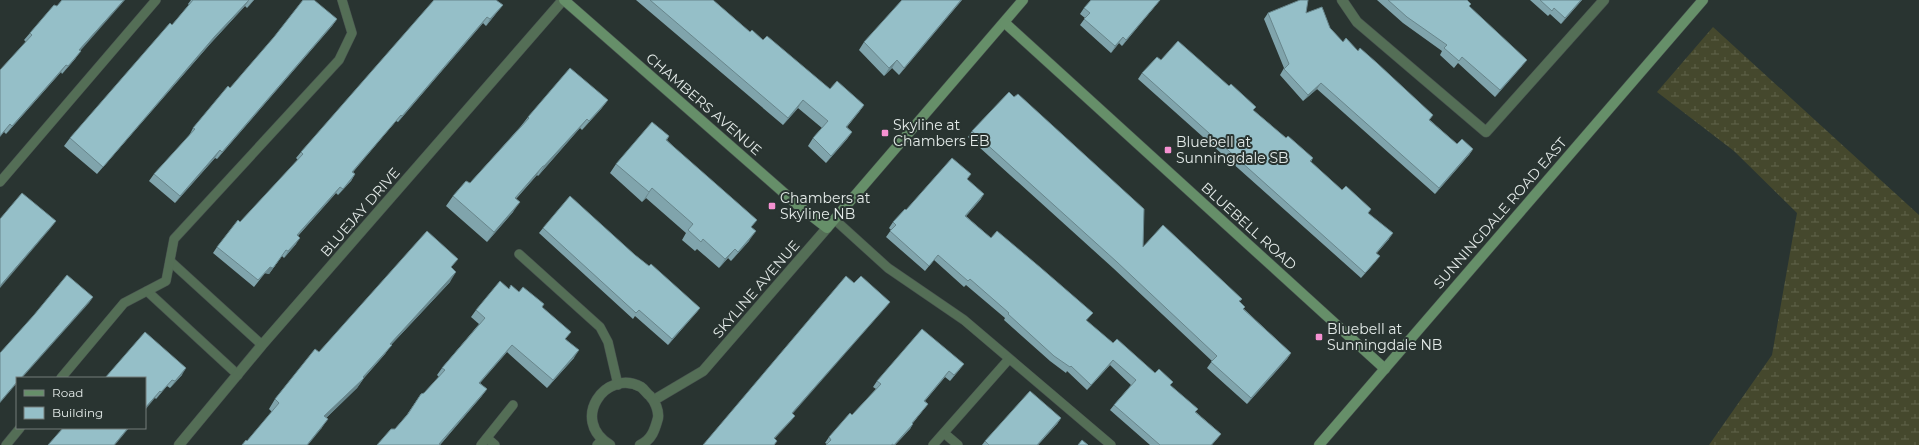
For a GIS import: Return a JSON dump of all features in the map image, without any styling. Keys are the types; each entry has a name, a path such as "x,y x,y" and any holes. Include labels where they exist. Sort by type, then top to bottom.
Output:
{"street":[{"name":"CHAMBERS AVENUE","path":"563,0 800,207 827,228"},
{"name":"BLUEJAY DRIVE","path":"179,445 262,345 563,0"},
{"name":"SKYLINE AVENUE","path":"654,400 703,371 1006,23 1024,0"},
{"path":"1342,0 1357,22 1486,132 1604,0"},
{"name":"SUNNINGDALE ROAD EAST","path":"1319,445 1703,0"},
{"name":"BLUEBELL ROAD","path":"1006,23 1385,369"},
{"path":"603,443 594,430 592,417 594,405 601,394 611,386 624,383 641,387 654,400 658,415 655,430 645,443 640,445"}],"lane":[{"path":"0,182 156,0"},
{"path":"62,377 124,303 166,281 174,239 339,60 352,33 342,0"},
{"path":"834,219 888,268 964,320 1111,445"},
{"path":"520,254 600,327 608,342 618,385"},
{"path":"170,261 262,345"},
{"path":"147,291 238,375"},
{"path":"934,445 1009,358"},
{"path":"495,445 484,442 513,405"},
{"path":"6,445 19,429"},
{"path":"944,433 958,445"}],"green space":[{"path":"1713,27 1919,215 1919,445 1709,445 1772,355 1797,213 1734,151 1657,92"}],"building":[{"path":"62,0 124,0 79,50 81,51 68,66 66,65 12,126 10,124 0,136 0,70 32,35 30,33 54,5 57,6"},
{"path":"193,0 249,0 215,36 103,167 70,138 170,23 172,25"},
{"path":"303,0 314,0 337,19 222,152 220,150 180,196 154,174 195,129 193,128 228,86 230,88 274,37"},
{"path":"434,0 496,0 503,5 490,19 487,17 352,172 355,174 343,189 340,187 297,235 300,238 288,251 286,250 273,268 270,267 258,280 217,247 238,220 240,222 303,154 301,152"},
{"path":"650,0 713,0 750,32 752,30 763,40 767,36 830,89 837,81 864,105 846,127 852,132 831,156 813,138 828,121 803,100 788,118"},
{"path":"902,0 961,0 904,68 897,60 889,68 864,42"},
{"path":"1091,0 1160,0 1126,40 1123,37 1115,46 1084,19 1090,13 1084,8"},
{"path":"1300,0 1308,0 1306,13 1322,7 1330,28 1343,42 1346,38 1358,51 1360,48 1377,63 1433,115 1429,120 1457,144 1462,139 1473,149 1439,188 1321,83 1308,95 1284,69 1289,64 1268,13"},
{"path":"1388,0 1467,0 1471,4 1469,6 1527,60 1500,90 1462,57 1459,61 1444,48 1447,45 1407,17"},
{"path":"1540,0 1581,0 1565,18 1554,8 1552,11"},
{"path":"1178,41 1229,86 1231,84 1256,107 1253,110 1286,138 1288,136 1313,158 1310,161 1342,190 1346,186 1371,209 1368,213 1393,233 1376,253 1380,256 1365,273 1142,73 1157,57 1161,60"},
{"path":"570,68 608,100 589,121 587,119 515,198 520,202 494,232 453,196 466,181 470,183 529,118 528,117"},
{"path":"1009,92 1014,97 1018,94 1144,209 1143,247 1163,225 1242,299 1239,301 1245,307 1243,309 1291,353 1251,398 1211,362 1217,356 1117,262 972,131"},
{"path":"652,122 669,136 666,140 757,220 751,227 756,231 738,252 735,249 725,259 703,239 701,242 688,230 693,224 652,188 649,192 616,164"},
{"path":"952,158 971,174 967,179 984,194 965,216 991,238 997,231 1093,313 1086,320 1113,343 1117,339 1155,373 1159,369 1173,382 1170,385 1198,409 1195,412 1221,434 1211,445 1160,445 1114,405 1136,380 1113,360 1091,385 1071,366 1070,367 1054,356 1008,314 1009,313 970,279 968,281 938,255 929,266 890,231 896,225 893,222 905,209 906,210"},
{"path":"22,193 56,221 0,286 0,219"},
{"path":"570,196 635,255 649,266 651,264 700,308 672,339 639,310 636,313 543,228"},
{"path":"427,231 458,259 451,267 456,272 390,344 392,345 363,377 364,378 324,416 328,419 307,445 242,445 279,403 275,399 315,349 319,352"},
{"path":"67,275 93,297 22,377 16,377 16,383 0,402 0,353"},
{"path":"846,276 854,283 861,276 890,302 792,413 795,416 774,438 777,441 774,445 703,445"},
{"path":"500,281 509,289 511,285 519,292 523,287 544,304 542,307 571,332 565,339 579,350 553,380 512,345 479,383 487,389 439,444 440,445 377,445 391,429 395,429 408,414 421,394 424,393 445,370 442,368 485,318 476,310"},
{"path":"922,329 964,364 954,375 949,371 924,401 928,404 912,423 913,424 894,445 826,445 831,440 829,437 850,413 852,415 881,384 877,381"},
{"path":"145,332 186,368 175,381 172,380 146,407 146,377 106,377"},
{"path":"1030,391 1061,418 1037,445 989,445 985,441"},
{"path":"62,429 127,429 114,445 48,445"},
{"path":"1082,440 1088,445 1078,445"}],"place":[{"name":"Skyline at Chambers EB","path":"885,133"},
{"name":"Bluebell at Sunningdale SB","path":"1168,150"},
{"name":"Chambers at Skyline NB","path":"772,206"},
{"name":"Bluebell at Sunningdale NB","path":"1319,337"}]}
